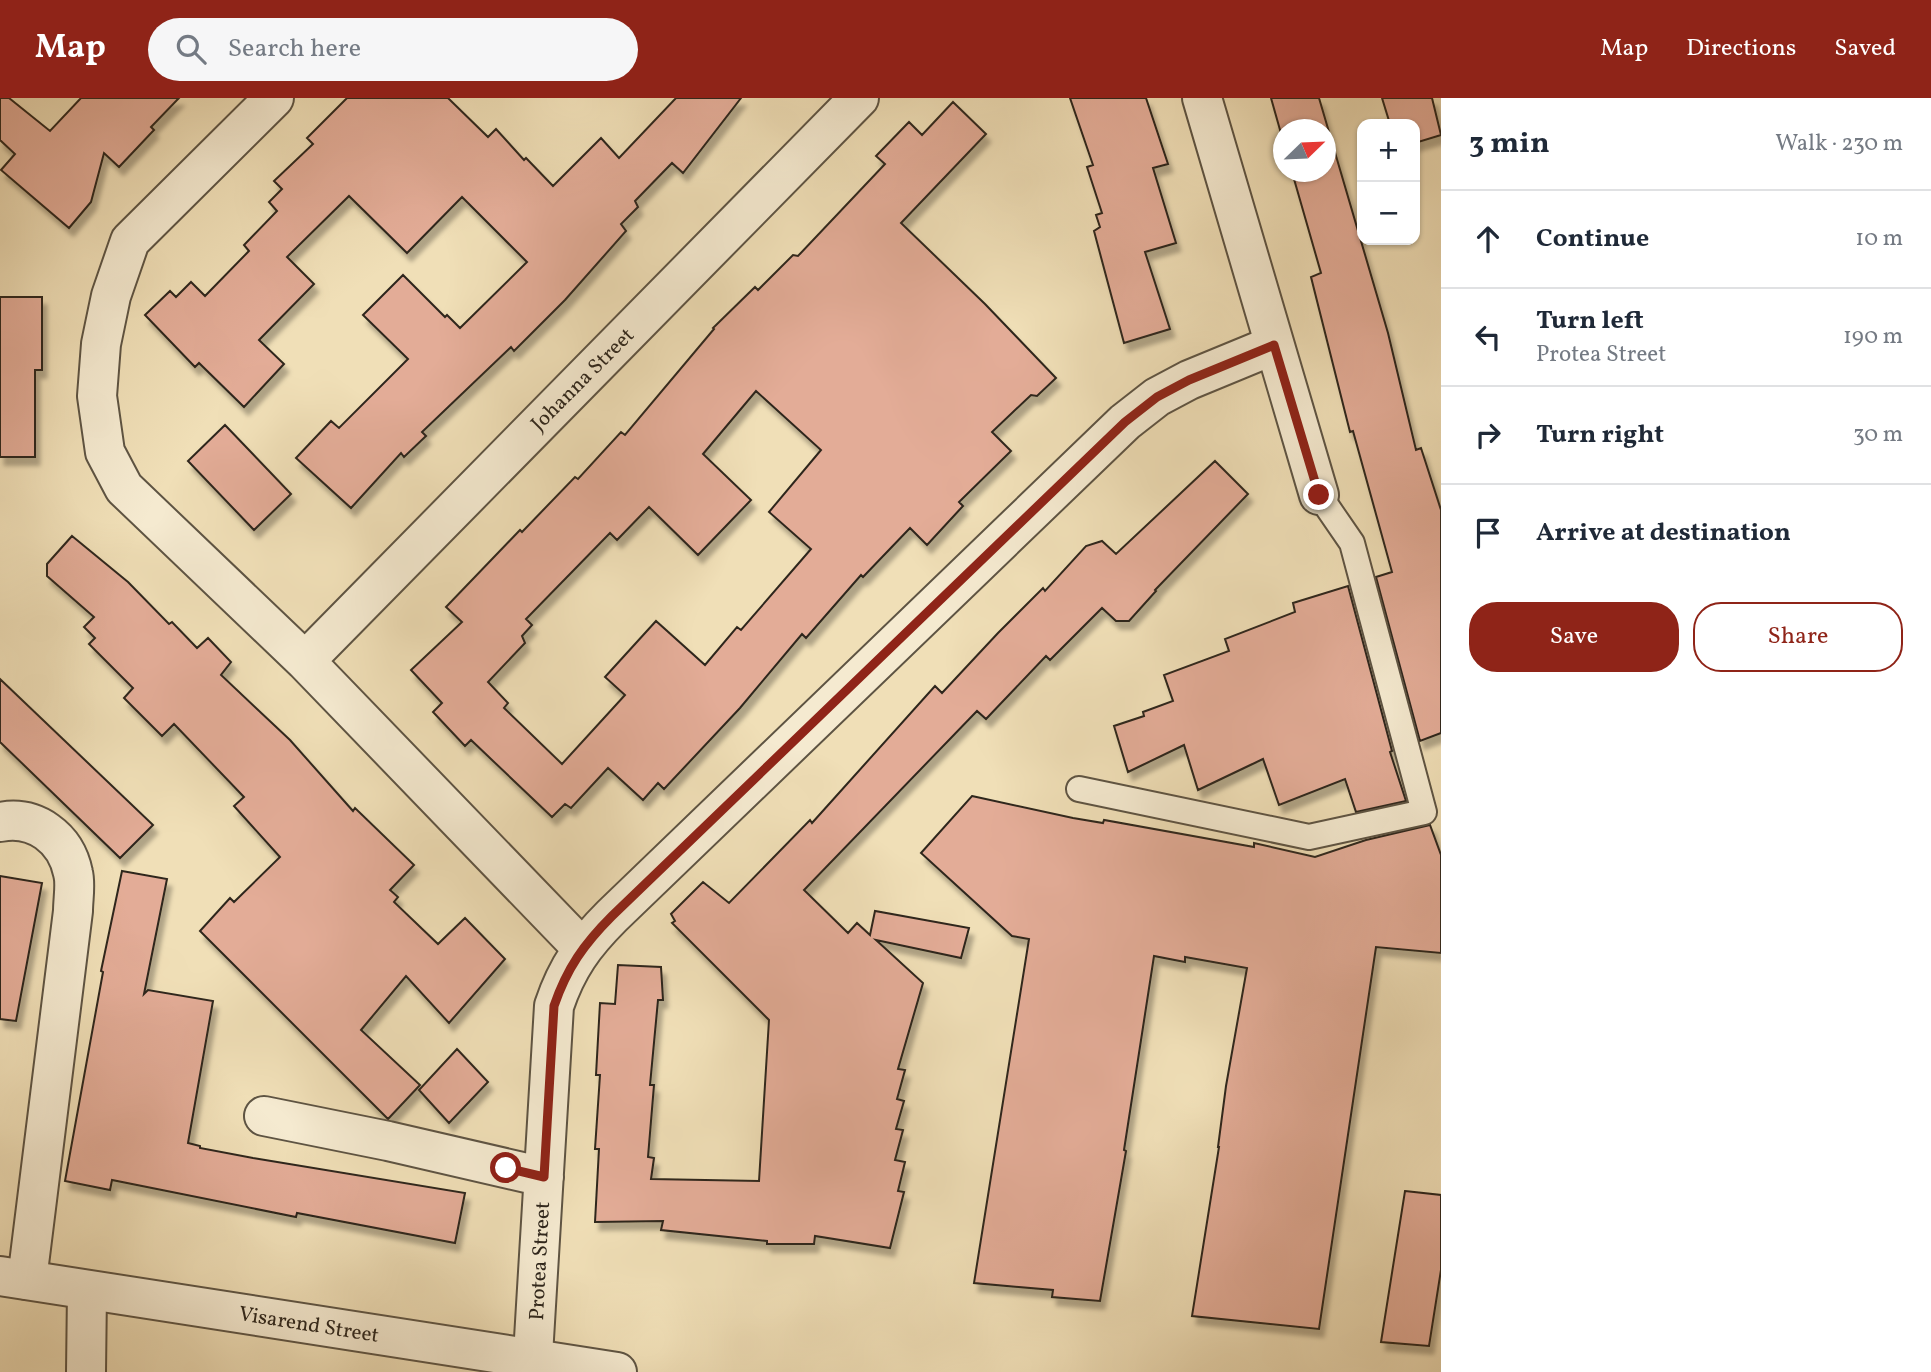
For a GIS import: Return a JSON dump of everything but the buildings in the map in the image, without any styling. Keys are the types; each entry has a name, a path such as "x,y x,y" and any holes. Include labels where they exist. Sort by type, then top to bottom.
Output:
{"street":[{"path":"274,98 130,241 111,296 101,344 97,396 105,452 124,488 305,660 582,948"},
{"name":"Johanna Street","path":"305,660 859,98"},
{"path":"1202,98 1319,495"},
{"name":"Protea Street","path":"533,1365 554,1006 563,979 582,948 622,906 1125,422 1157,397 1189,380 1274,345"},
{"path":"0,822 13,819 37,825 55,836 74,873 73,911 14,1278"},
{"path":"264,1116 544,1177"},
{"name":"Visarend Street","path":"14,1278 533,1365 617,1372"},
{"path":"86,1372 87,1291"}],"lane":[{"path":"1079,789 1309,837 1424,812 1352,543 1319,495"}],"route":[{"path":"506,1168 544,1177 554,1006 563,979 582,948 612,916 1125,422 1157,397 1189,380 1274,345 1319,495"}]}
